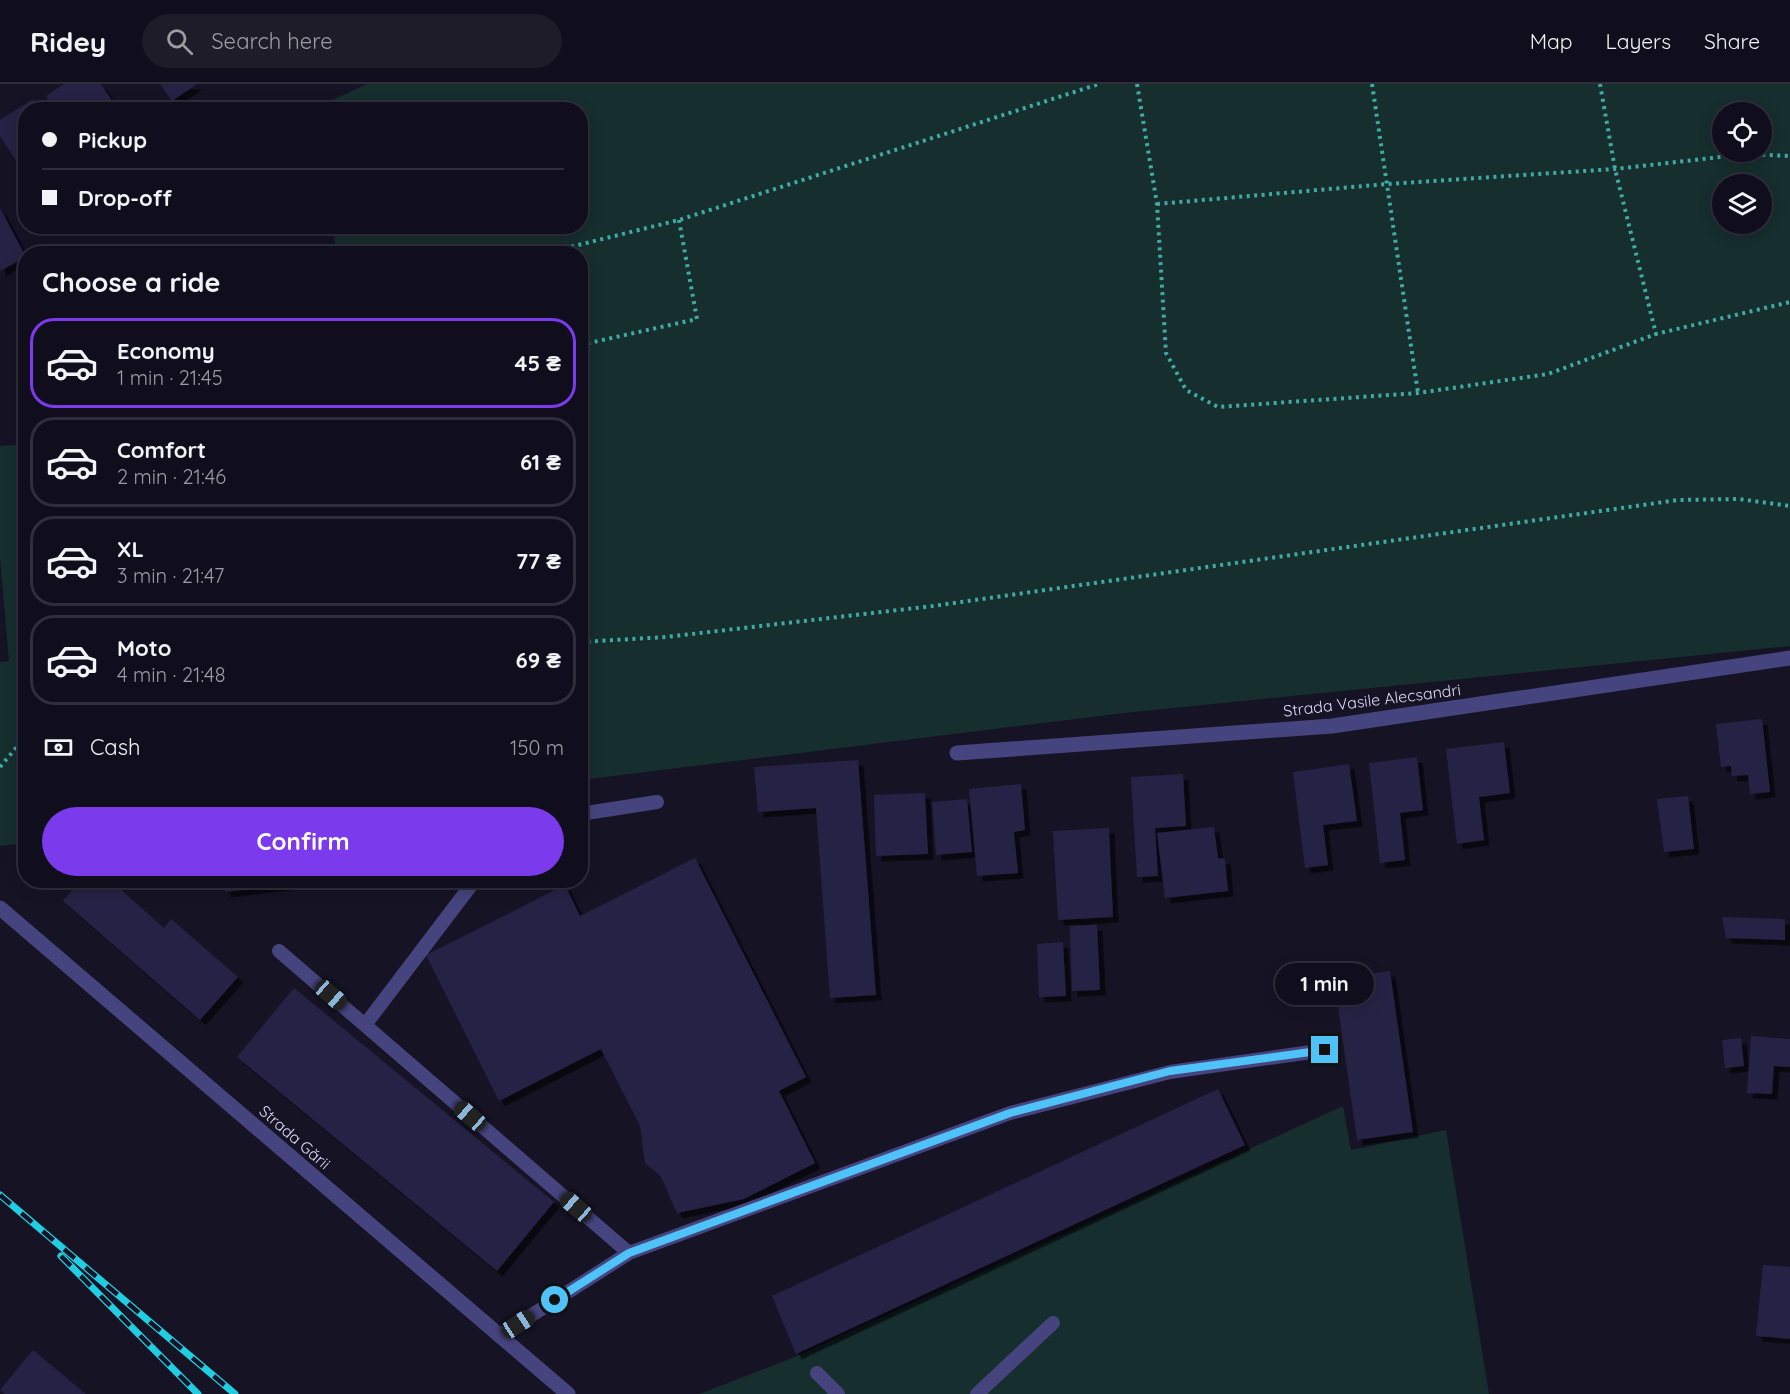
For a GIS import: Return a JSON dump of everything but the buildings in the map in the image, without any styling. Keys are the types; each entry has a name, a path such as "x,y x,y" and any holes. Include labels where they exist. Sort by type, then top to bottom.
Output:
{"street":[{"name":"Strada Vasile Alecsandri","path":"957,753 1332,726 1790,658"},
{"name":"Strada Gării","path":"0,908 568,1394"}],"lane":[{"path":"588,813 657,802"},
{"path":"365,1025 469,888"},
{"path":"279,951 629,1253"},
{"path":"499,1336 629,1253 1010,1113 1170,1071 1325,1050"},
{"path":"977,1394 1053,1323"},
{"path":"817,1373 838,1394"}],"path":[{"path":"573,246 679,219 1099,84"},
{"path":"1137,84 1156,204 1166,353 1186,390 1218,407 1418,393 1548,374 1656,334 1790,302"},
{"path":"1372,84 1418,393"},
{"path":"1600,84 1615,169 1656,334"},
{"path":"1156,204 1387,184 1615,169 1747,154 1790,156"},
{"path":"588,343 697,319 679,219"},
{"path":"588,642 666,637 933,606 1678,500 1739,499 1790,506"},
{"path":"0,767 18,746"}],"green space":[{"path":"367,84 1790,84 1790,646 1124,713 588,779 588,246 336,246 333,234 588,234 588,102 328,102"},
{"path":"18,445 18,844 0,846 0,662 9,661 0,557 0,446"},
{"path":"1343,1106 1351,1150 1446,1130 1489,1394 699,1394 795,1357"}],"railway":[{"path":"0,1195 235,1394"},
{"path":"61,1256 198,1394"}],"route":[{"path":"555,1300 629,1253 1010,1113 1170,1071 1325,1050"}]}
